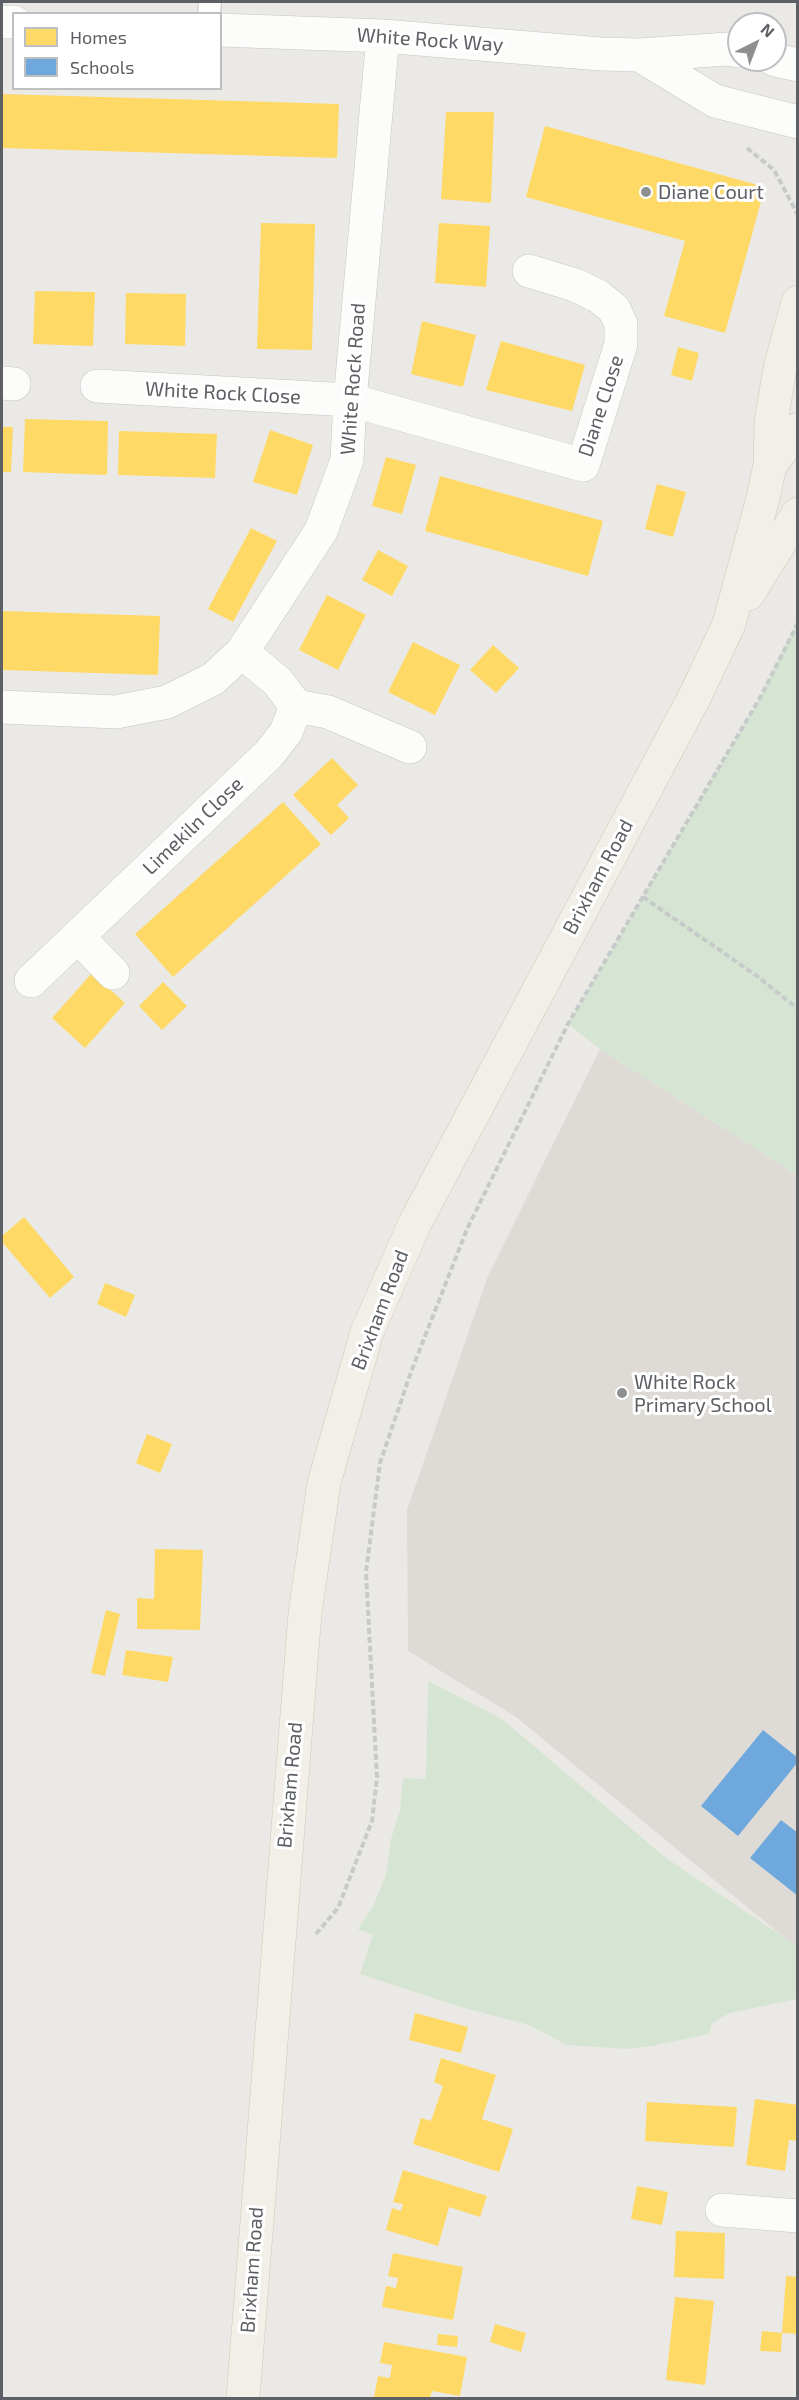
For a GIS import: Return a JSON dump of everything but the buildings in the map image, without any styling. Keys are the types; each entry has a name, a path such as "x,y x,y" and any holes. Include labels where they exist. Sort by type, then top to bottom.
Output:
{"main road":[{"name":"Brixham Road","path":"243,2398 305,1614 324,1483 367,1332 415,1223 695,696 729,624 770,465 771,422 780,368 798,302"},
{"path":"770,465 798,429"},
{"path":"729,624 798,514"}],"street":[{"name":"White Rock Way","path":"222,30 383,36 639,55 727,49"},
{"name":"White Rock Road","path":"2,707 116,712 167,702 213,680 242,652 321,531 347,460 350,400 383,36"},
{"path":"639,55 715,101 798,122"},
{"name":"Diane Close","path":"350,400 583,465 621,344 621,324 614,309 598,296 575,285 529,271"},
{"name":"White Rock Close","path":"97,386 350,400"},
{"path":"242,652 278,682 297,706 328,712 410,747"},
{"name":"Limekiln Close","path":"31,981 269,754 286,732 297,706"},
{"path":"78,937 113,973"},
{"path":"722,2210 798,2216"}],"path":[{"path":"314,1937 338,1908 372,1821 377,1776 366,1572 381,1463 411,1372 467,1229 568,1024 761,696 798,623"},
{"path":"643,897 757,976 798,1009"}],"shaded area":[{"name":"White Rock Primary School","path":"600,1049 797,1175 797,1948 516,1717 408,1651 407,1510 488,1276"}],"green space":[{"path":"797,623 797,1175 600,1049 568,1024 761,696"},
{"path":"428,1681 502,1719 666,1858 797,1946 797,1999 730,2013 712,2023 709,2034 626,2049 567,2045 529,2025 457,2006 360,1974 373,1935 358,1929 374,1904 386,1875 391,1839 400,1810 403,1778 426,1779"}],"place":[{"name":"Diane Court","path":"646,192"},
{"name":"White Rock Primary School","path":"622,1393"}]}
